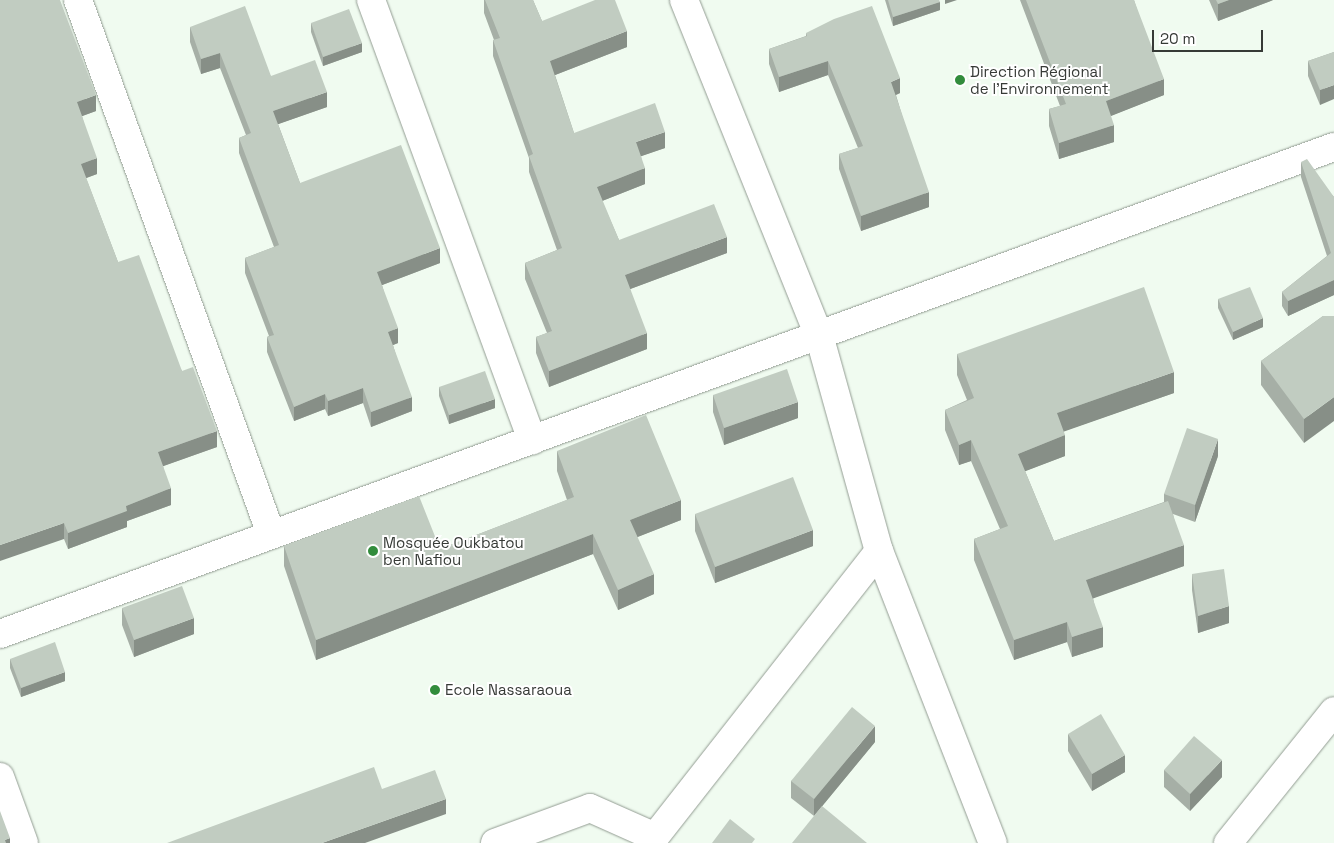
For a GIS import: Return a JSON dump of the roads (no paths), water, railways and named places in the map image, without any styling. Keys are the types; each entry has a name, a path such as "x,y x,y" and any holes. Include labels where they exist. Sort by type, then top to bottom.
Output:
{"street":[{"path":"78,0 271,534"},
{"path":"371,0 532,440"},
{"path":"684,0 819,335 879,551 993,843"},
{"path":"0,634 1334,147"},
{"path":"495,843 590,808 652,840 879,551"},
{"path":"1228,843 1334,711"},
{"path":"0,777 24,843"}],"place":[{"name":"Direction Régional de l'Environnement","path":"960,80"},
{"name":"Mosquée Oukbatou ben Nafiou","path":"373,551"},
{"name":"Ecole Nassaraoua","path":"435,690"}]}
